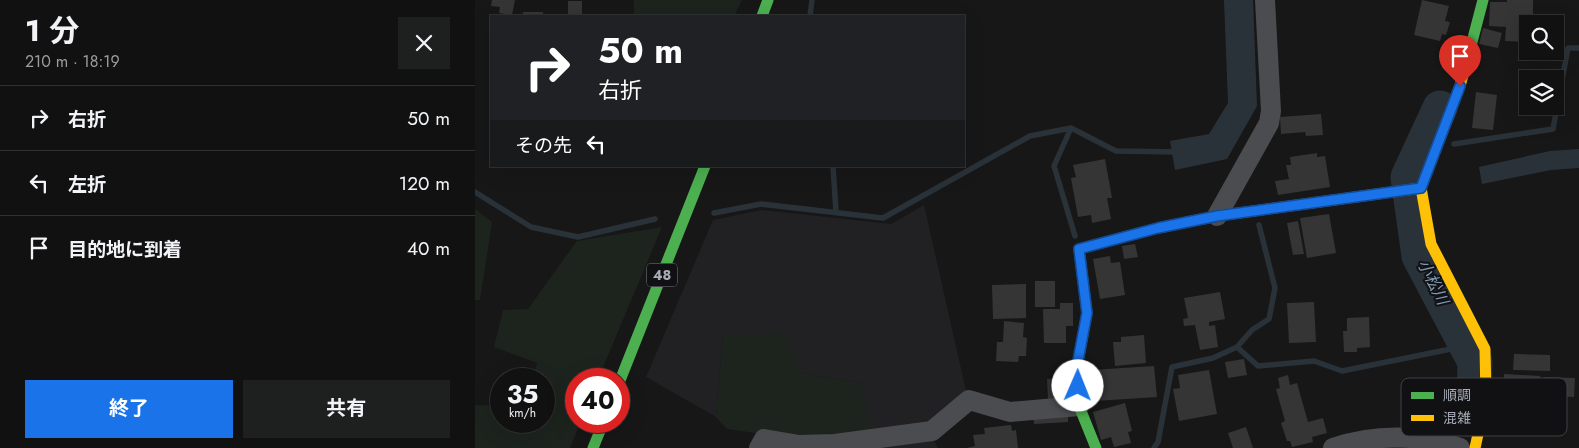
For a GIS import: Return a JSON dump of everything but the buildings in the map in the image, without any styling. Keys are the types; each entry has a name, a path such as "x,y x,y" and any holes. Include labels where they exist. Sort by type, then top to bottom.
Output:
{"street":[{"path":"762,15 768,0"},
{"path":"1217,216 1269,123 1271,111 1265,0"},
{"path":"1483,0 1460,86 1421,188 1431,244 1485,349 1486,378"},
{"name":"48","path":"625,368 705,167"},
{"path":"1096,448 1079,406 1077,366 1087,313 1079,249 1158,228 1217,216 1421,188"},
{"path":"759,448 764,440 799,445 835,444 932,431 969,400 1010,412 1079,406"},
{"path":"593,448 599,433"},
{"path":"1333,448 1388,437 1451,445"}],"shaded area":[{"path":"634,0 742,0 734,15 634,15"},
{"path":"1224,0 1253,0 1257,106 1227,159 1175,170 1170,141 1209,134 1228,103"},
{"path":"1579,149 1579,168 1551,170 1482,184 1479,167 1550,151"},
{"path":"924,205 967,395 925,424 938,448 862,448 861,383 801,373 723,336 716,417 646,377 713,220 761,210 891,224"},
{"path":"475,209 492,222 480,300 475,300"},
{"path":"662,227 603,368 565,368 565,433 576,433 570,448 475,448 475,405 490,406 490,433 555,433 555,368 536,368 537,363 494,347 503,310 528,309 577,241"},
{"path":"784,333 801,373 861,383 871,433 799,439 727,429 716,417 723,336"}],"waterway":[{"path":"810,15 812,0"},
{"path":"1454,144 1553,129 1568,48 1579,48"},
{"name":"小松川","path":"1440,108 1408,177 1419,256 1475,362 1475,378"},
{"path":"1071,128 1054,166 1075,236"},
{"path":"714,213 761,204 883,218 1030,136 1071,128 1116,151 1180,152"},
{"path":"833,167 836,212"},
{"path":"475,192 531,227 578,237 655,219"},
{"path":"1237,347 1252,330 1269,319 1275,288 1259,225"},
{"path":"1154,448 1158,442 1172,367 1213,358 1237,347 1258,366 1314,361 1342,371 1451,349 1466,342"}],"traffic: fast":[{"path":"762,15 768,0"},
{"path":"1467,61 1483,0"},
{"path":"625,368 705,167"},
{"path":"1096,448 1079,406 1077,367 1087,313 1079,249 1158,228 1217,216"},
{"path":"593,448 599,433"}],"traffic: slow":[{"path":"1467,61 1460,86 1421,188 1431,244 1485,349 1486,378"},
{"path":"1217,216 1421,188"},
{"path":"1475,448 1478,436"}],"route":[{"path":"1078,386 1077,366 1087,313 1079,249 1158,228 1217,216 1421,188 1460,86"}]}
